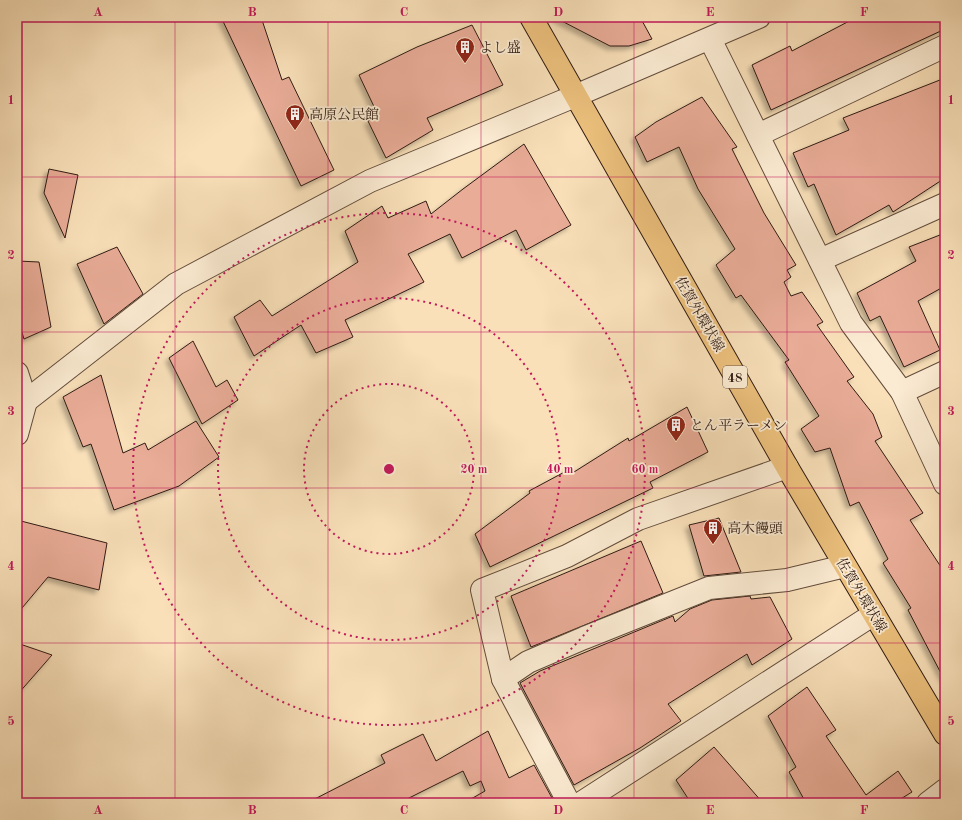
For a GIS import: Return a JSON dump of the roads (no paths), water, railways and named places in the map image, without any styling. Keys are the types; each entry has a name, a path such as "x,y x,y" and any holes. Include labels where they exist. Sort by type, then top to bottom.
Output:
{"main road":[{"name":"佐賀外環状線","path":"531,17 787,467 945,734"}],"street":[{"path":"26,401 176,284 370,181 575,96 759,17"},
{"path":"710,39 851,323 902,392 945,484"},
{"path":"758,135 945,46"},
{"path":"820,260 945,204"},
{"path":"902,392 945,372"},
{"path":"17,373 26,401 17,434"},
{"path":"569,803 503,679 482,590 567,556 638,519 787,467"},
{"path":"503,679 528,662 709,588 787,580 845,566"},
{"path":"581,803 874,614"},
{"path":"928,803 945,790"}],"place":[{"name":"よし盛","path":"465,64"},
{"name":"高原公民館","path":"295,131"},
{"name":"とん平ラーメン","path":"676,442"},
{"name":"高木饅頭","path":"713,545"}]}
